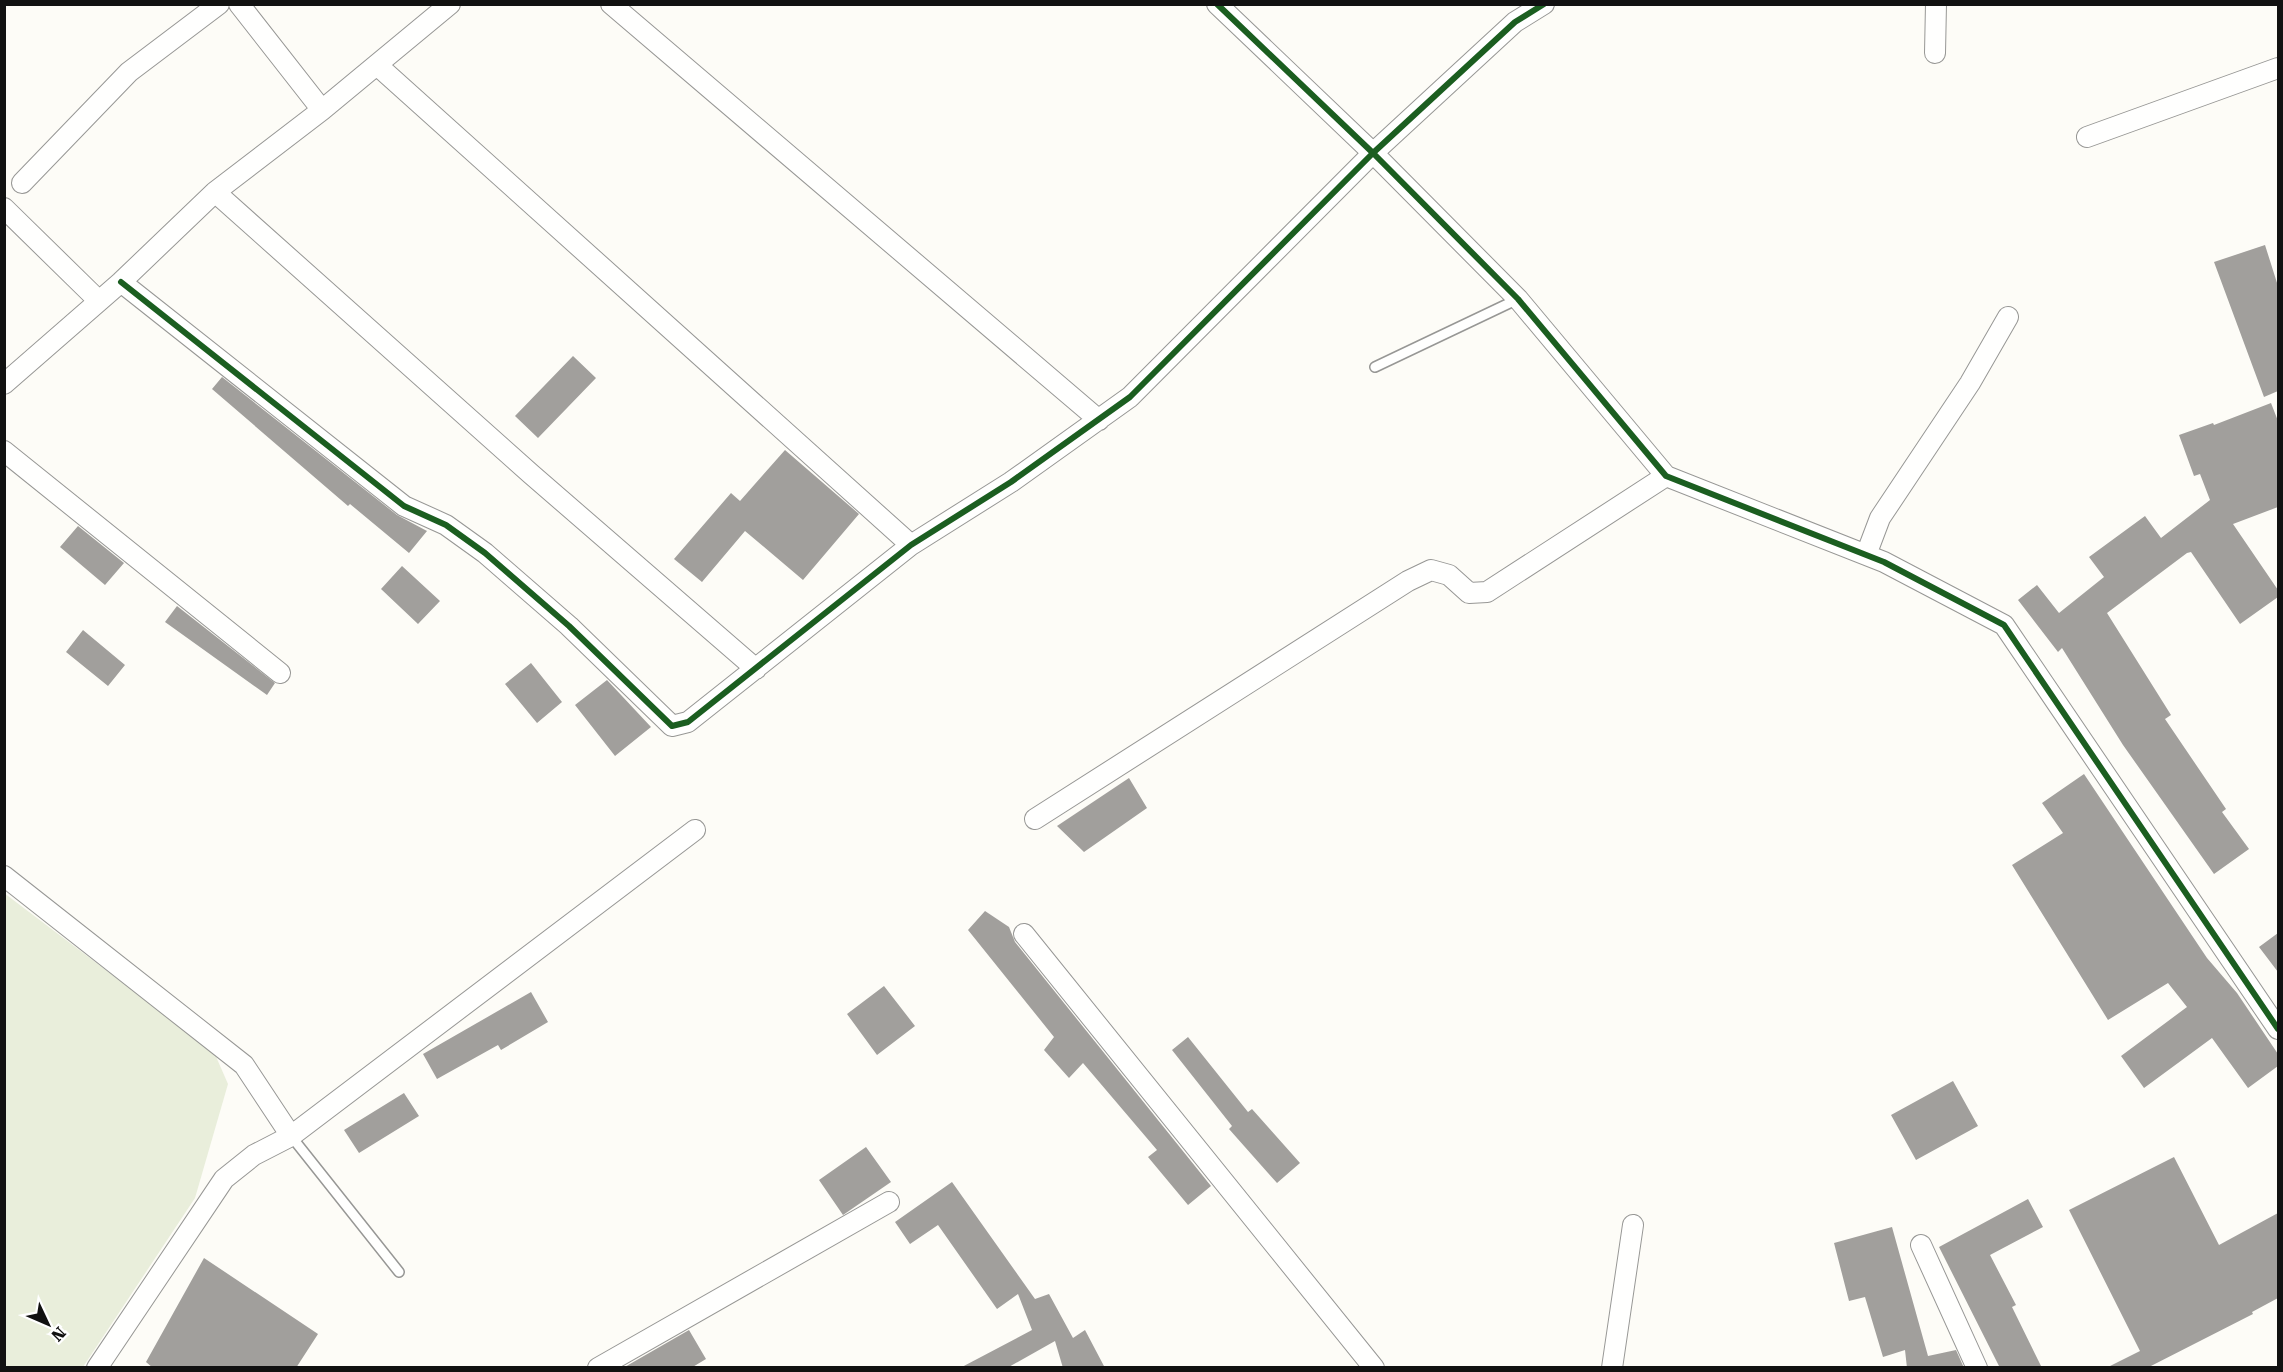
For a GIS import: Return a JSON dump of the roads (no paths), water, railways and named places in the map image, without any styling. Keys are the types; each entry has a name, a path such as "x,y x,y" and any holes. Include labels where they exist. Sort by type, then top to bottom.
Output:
{"street":[{"path":"22,183 129,72 219,4"},
{"path":"239,4 322,111"},
{"path":"4,384 121,282 215,192 322,111 450,4"},
{"path":"611,4 1099,420"},
{"path":"1217,4 1373,153 1518,299 1666,476 1866,555 2004,625 2272,1004 2278,1029"},
{"path":"121,282 404,506 446,525 485,553 569,626 672,726 688,722 911,545 1011,482 1130,397 1373,153 1515,22 1544,4"},
{"path":"1935,53 1936,4"},
{"path":"377,65 911,545"},
{"path":"2087,137 2278,68"},
{"path":"215,192 531,474 756,669"},
{"path":"4,208 99,301"},
{"path":"1866,555 1880,518 1970,384 2008,317"},
{"path":"4,451 280,673"},
{"path":"1035,819 1408,581 1431,570 1449,575 1469,593 1487,592 1666,476"},
{"path":"97,1368 224,1179 254,1155 291,1136 695,830"},
{"path":"4,876 244,1065 291,1136"},
{"path":"1024,934 1374,1368"},
{"path":"598,1368 889,1202"},
{"path":"1612,1368 1633,1226"},
{"path":"1921,1245 1977,1368"}],"lane":[{"path":"1375,367 1518,299"},
{"path":"291,1136 399,1272"}]}
